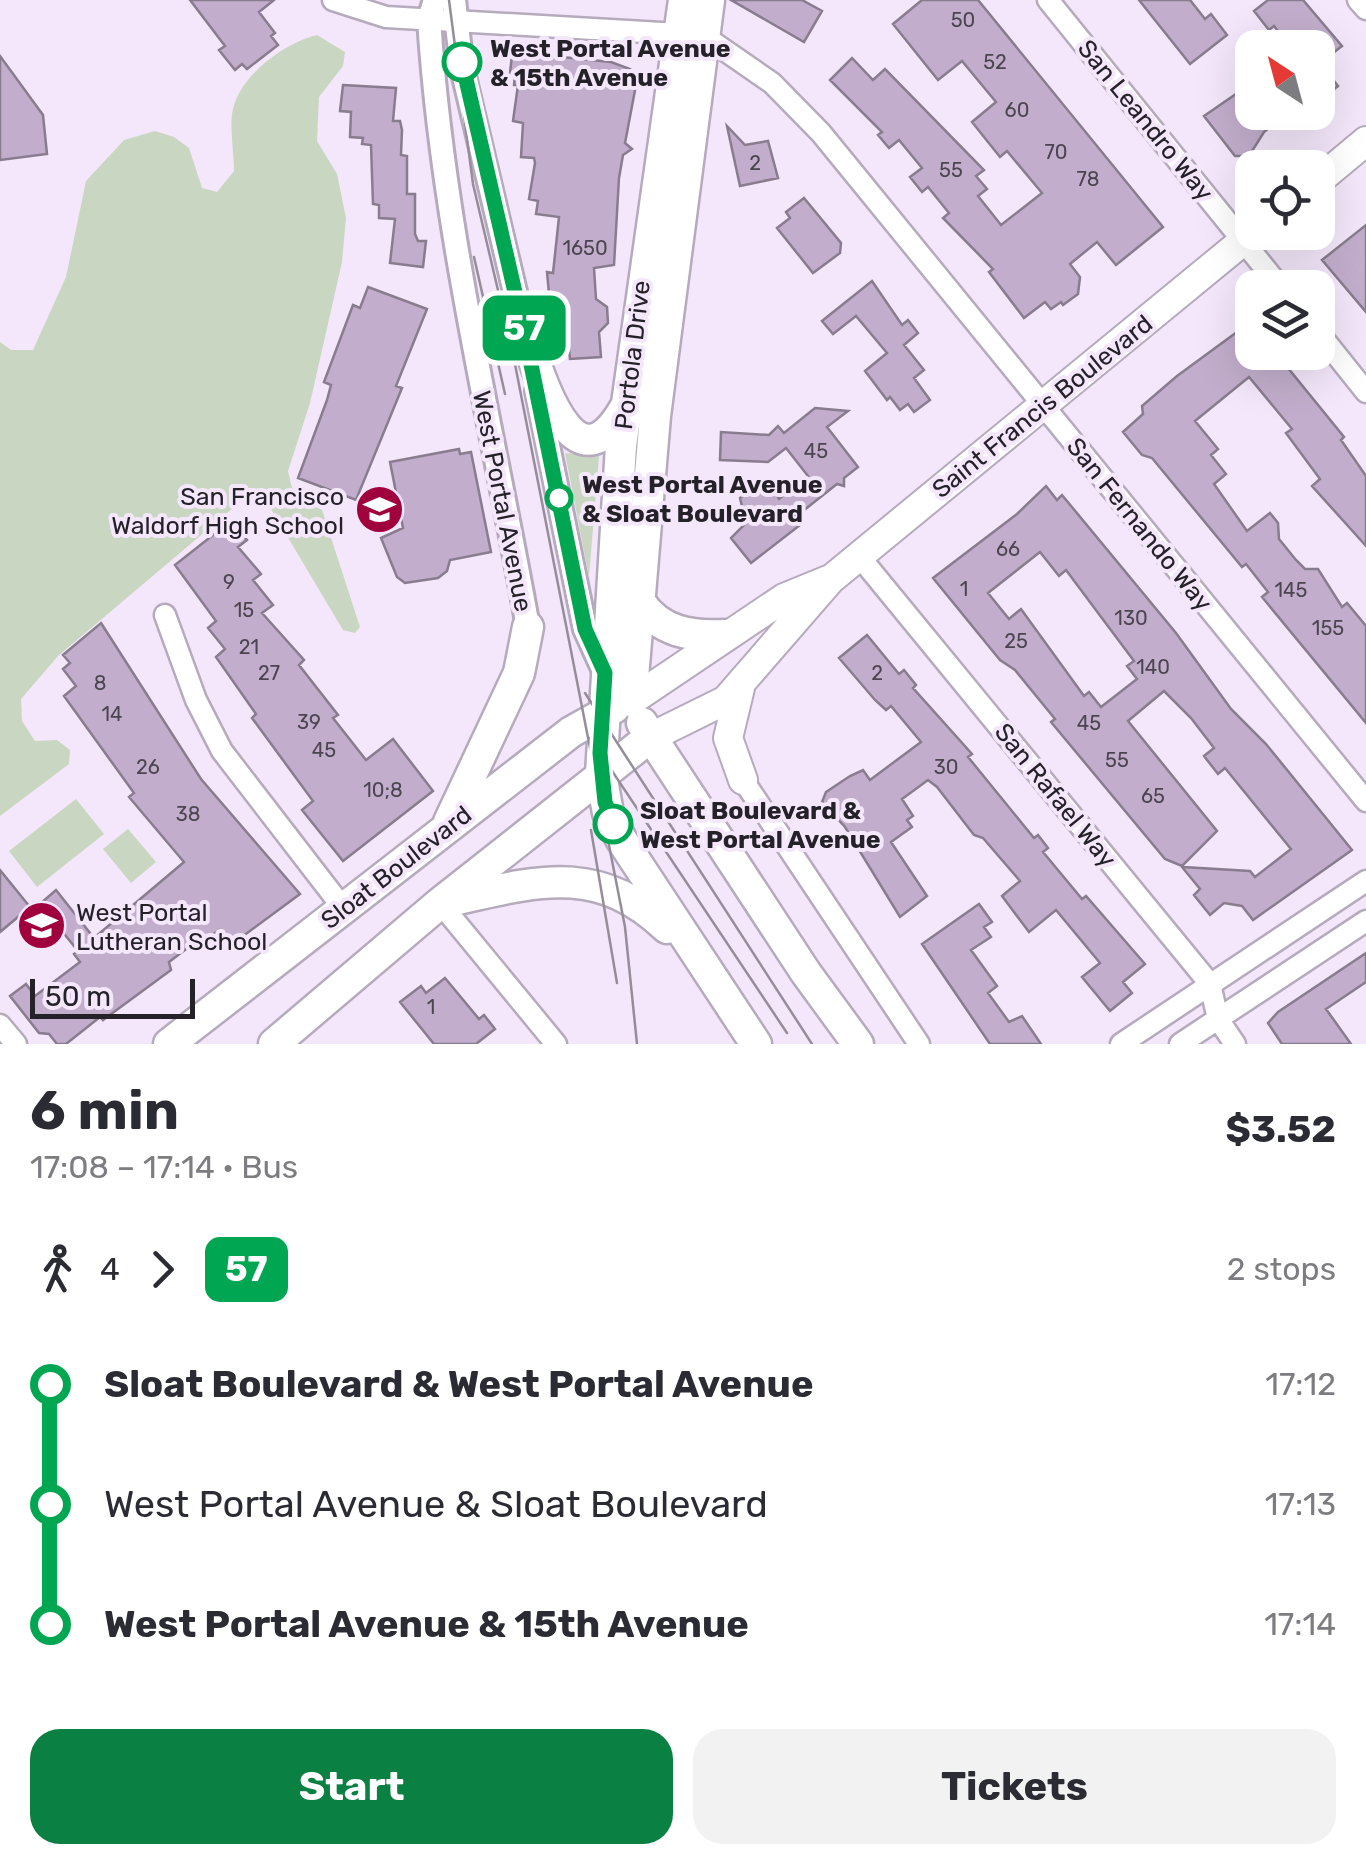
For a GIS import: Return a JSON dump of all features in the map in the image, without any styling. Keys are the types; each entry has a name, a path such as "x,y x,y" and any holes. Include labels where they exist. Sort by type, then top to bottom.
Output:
{"main road":[{"name":"Portola Drive","path":"631,702 654,416 692,35 684,0"},
{"name":"Portola Drive","path":"701,962 614,826 601,774 602,713 626,406 692,35 709,0"},
{"path":"1335,167 1366,141"},
{"name":"Saint Francis Boulevard","path":"650,738 718,706 830,580 1235,248"},
{"path":"526,340 556,418 572,434 586,438 602,434 626,406"},
{"name":"Saint Francis Boulevard","path":"631,702 784,598 830,580"},
{"path":"640,602 654,618 678,632 732,630 758,638 752,672 728,738 743,780"},
{"path":"446,829 519,673 528,627"},
{"path":"605,673 631,702 650,738 858,1044"},
{"name":"Sloat Boulevard","path":"169,1044 571,732 602,713 631,702"},
{"path":"274,1044 440,903 650,738"},
{"path":"440,903 547,880 602,887 644,906 701,962 756,1044"}],"street":[{"path":"333,0 370,14 429,6 692,35"},
{"name":"San Leandro Way","path":"1048,0 1235,220"},
{"path":"1358,0 1366,10"},
{"name":"West Portal Avenue","path":"429,6 437,114 475,354 528,627"},
{"path":"455,10 462,68 526,340 585,629 605,673"},
{"name":"San Fernando Way","path":"692,35 772,83 809,119 1366,801"},
{"path":"1335,353 1366,392"},
{"name":"San Rafael Way","path":"859,556 1210,984 1218,1019 1235,1044"},
{"path":"164,615 196,700 222,751 343,908"},
{"path":"743,780 919,1044"},
{"path":"1121,1044 1366,881"},
{"path":"440,903 556,1044"},
{"path":"1180,1044 1366,921"},
{"path":"0,1025 16,1044"}],"green space":[{"path":"317,35 345,52 343,66 319,97 317,141 337,174 346,218 342,262 310,403 288,471 292,488 322,510 360,627 355,633 343,630 271,509 255,497 245,498 58,656 21,699 22,721 35,741 57,740 70,750 69,764 0,816 0,342 11,350 33,350 66,277 86,181 124,140 155,131 174,137 189,148 202,188 217,192 234,171 232,114 243,87 277,54"},
{"path":"565,453 599,456 589,577"},
{"path":"76,799 104,834 37,887 9,851"},
{"path":"128,829 156,862 131,883 103,849"}],"building":[{"path":"190,0 274,0 259,12 275,33 271,36 278,45 247,69 242,64 235,70 219,50 225,46"},
{"path":"731,0 802,0 822,11 804,42"},
{"path":"922,0 978,0 1163,227 1116,265 1097,242 1070,264 1080,277 1078,294 1063,305 1061,302 1051,309 1045,302 1024,318 989,272 993,269 943,218 949,213 928,187 922,192 910,177 922,168 899,140 889,148 878,135 882,132 830,80 852,58 873,80 885,69 984,170 976,176 987,189 978,196 1001,225 1042,193 1007,151 1000,157 972,122 996,102 962,61 938,80 893,24"},
{"path":"1139,0 1190,0 1205,19 1211,14 1227,35 1190,64"},
{"path":"1268,0 1303,0 1328,30 1277,30 1274,26 1269,30 1254,11"},
{"path":"512,55 611,62 630,69 628,84 636,85 625,143 632,149 623,155 619,178 614,265 594,268 596,299 607,307 608,323 599,332 601,357 570,359 566,318 554,317 550,305 547,272 553,273 559,217 536,214 538,201 529,199 535,163 534,158 521,157 523,123 513,121 518,85 514,85 515,74 510,73"},
{"path":"0,56 43,115 47,154 0,160"},
{"path":"343,85 396,88 393,121 400,121 401,155 407,156 407,194 415,194 415,234 418,241 426,241 423,267 390,263 395,219 379,218 379,205 373,204 371,145 362,144 363,138 350,137 351,112 340,111"},
{"path":"1235,95 1235,130 1266,130 1253,150 1235,150 1235,156 1204,116"},
{"path":"727,126 745,145 768,141 778,178 740,186"},
{"path":"804,198 841,243 840,253 813,273 777,228 790,218 786,212"},
{"path":"1366,225 1366,312 1335,275 1335,270 1322,260"},
{"path":"872,281 902,325 908,320 918,333 904,345 924,370 914,378 930,400 914,412 908,404 900,410 890,397 887,400 865,371 887,353 856,316 833,334 822,321"},
{"path":"368,287 427,309 396,386 402,388 356,500 298,478 327,400 331,385 324,382 353,305 360,308"},
{"path":"1235,333 1235,370 1290,370 1344,437 1341,440 1366,476 1366,546 1312,486 1320,479 1286,433 1292,429 1249,377 1195,421 1218,449 1211,455 1226,474 1214,484 1247,531 1270,513 1278,523 1279,539 1296,560 1305,569 1318,569 1342,607 1347,603 1366,626 1366,723 1262,597 1268,592 1246,564 1242,567 1152,458 1142,455 1123,432 1143,414 1142,406"},
{"path":"815,408 848,411 827,427 858,467 844,478 844,486 837,484 803,511 796,520 800,525 751,563 731,538 746,523 740,498 750,491 776,494 779,499 808,476 786,448 768,462 720,460 721,432 769,435 778,426 784,433"},
{"path":"459,449 460,454 471,452 491,552 450,560 447,571 438,578 405,583 397,577 381,538 403,528 390,462"},
{"path":"1046,486 1057,500 1062,495 1176,633 1231,709 1266,744 1352,850 1253,920 1242,906 1224,903 1210,915 1194,895 1200,889 1182,867 1250,871 1255,877 1291,849 1225,768 1218,774 1204,756 1214,748 1191,718 1164,691 1128,721 1217,831 1182,866 1165,859 1051,722 1055,719 1015,670 1000,660 933,578 1017,514","holes":["1040,552 1059,576 1066,570 1134,661 1127,666 1137,679 1101,707 1089,692 1084,696 1021,609 1009,619 988,593"]},
{"path":"232,520 247,540 238,547 261,574 253,580 273,605 262,613 304,660 299,665 338,715 333,718 366,760 393,739 433,791 343,861 302,810 313,801 252,718 256,714 216,657 225,649 208,628 216,621 175,565"},
{"path":"101,623 201,779 300,894 231,945 219,930 200,944 198,940 169,962 171,970 103,1020 100,1017 66,1044 57,1044 49,1034 39,1033 10,996 26,984 35,996 80,962 74,954 78,951 40,904 56,890 94,938 184,862 129,797 134,793 64,696 76,686 63,669 70,663 63,655"},
{"path":"867,635 899,674 904,670 916,685 913,688 972,754 968,757 1034,838 1038,835 1048,848 1043,852 1082,899 1086,896 1145,964 1123,982 1132,993 1110,1011 1082,977 1100,963 1056,910 1029,932 1002,896 1020,881 983,838 974,835 928,780 902,799 913,816 907,820 912,827 891,842 927,896 900,917 845,827 822,802 826,792 850,776 863,770 870,780 921,742 891,706 886,710 875,700 839,658"},
{"path":"0,870 30,907 0,932"},
{"path":"979,904 992,922 984,927 991,937 971,950 997,986 988,993 1009,1022 1022,1016 1041,1044 990,1044 922,944"},
{"path":"1366,953 1366,982 1326,1009 1351,1044 1282,1044 1268,1023 1278,1012"},
{"path":"445,978 479,1019 484,1015 495,1029 476,1044 434,1044 400,1002 421,986 426,993"}],"tram line":[{"path":"449,0 473,184 513,354 625,927 637,1044"},
{"path":"474,257 505,394"},
{"path":"585,693 812,1044"},
{"path":"590,738 787,1033"},
{"path":"591,830 617,983"}],"bus line":[{"name":"57","path":"462,62 526,340 585,629 605,673 601,774 613,824"}],"place":[{"name":"West Portal Avenue & 15th Avenue","path":"462,62"},
{"name":"West Portal Avenue & Sloat Boulevard","path":"559,498"},
{"name":"San Francisco Waldorf High School","path":"379,510"},
{"name":"Sloat Boulevard & West Portal Avenue","path":"613,824"},
{"name":"West Portal Lutheran School","path":"41,926"}]}
